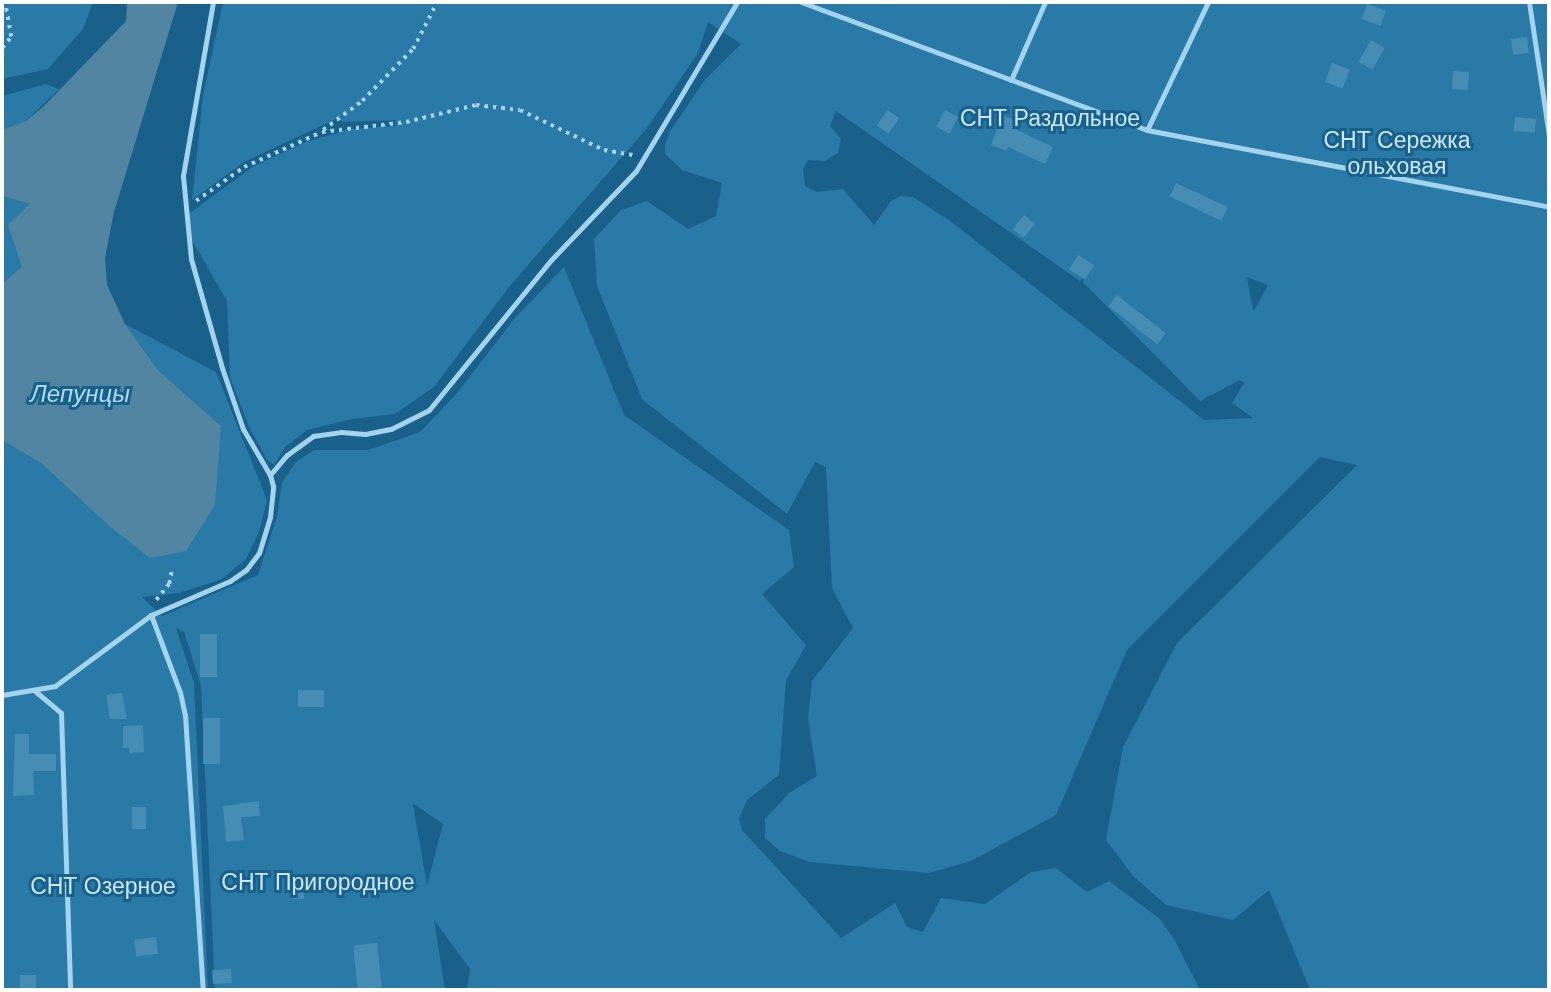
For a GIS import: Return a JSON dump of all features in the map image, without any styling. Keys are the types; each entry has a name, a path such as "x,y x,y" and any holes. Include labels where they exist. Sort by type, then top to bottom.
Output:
{"lane":[{"path":"2,695 55,686 151,615 230,581 246,569 259,553 270,517 273,486 270,475 243,429 222,368 191,260 183,176 213,2"},
{"path":"270,475 287,455 313,436 333,432 365,434 391,429 429,410 551,260 636,171 737,2"},
{"path":"801,2 1147,130 1549,207"},
{"path":"825,10 829,2"},
{"path":"1012,80 1045,2"},
{"path":"1147,130 1208,2"},
{"path":"1529,2 1549,136"},
{"path":"151,615 180,692 185,715 203,990"},
{"path":"35,691 61,713 71,990"}],"path":[{"path":"2,48 11,37 5,2"},
{"path":"186,208 227,182 244,167 322,132 362,101 413,48 436,2"},
{"path":"322,132 406,122 477,105 520,110 604,150 631,156 646,154"},
{"path":"169,584 172,568"}],"green space":[{"path":"2,2 93,2 83,29 48,69 2,79"},
{"path":"223,2 1549,2 1549,990 1310,990 1269,890 1233,920 1166,905 1133,876 1106,840 1123,747 1177,643 1357,465 1320,457 1127,650 1056,815 971,861 929,873 810,862 780,851 765,838 765,819 789,793 817,776 808,719 812,681 853,628 832,588 826,467 815,462 787,514 642,399 597,286 594,239 621,210 647,201 688,229 716,216 722,183 682,170 665,154 669,133 704,81 741,44 708,22 698,53 647,128 509,287 434,387 395,414 352,419 307,430 285,447 274,465 267,460 250,429 230,378 227,301 186,230 187,215 254,166 306,142 350,129 395,126 396,120 343,122 338,118 244,162 192,200 203,96","holes":["836,111 1080,281 1086,275 1083,282 1200,401 1240,380 1244,383 1232,403 1253,418 1204,420 949,220 913,197 901,196 891,201 874,225 843,189 817,192 805,186 803,169 808,160 825,161 838,153 841,139 830,126","1247,277 1268,285 1254,311 1253,310"]},
{"path":"46,84 59,89 26,121 2,130 2,96"},
{"path":"2,196 30,204 22,268 2,284"},
{"path":"564,267 624,415 789,530 794,567 762,594 806,645 786,681 779,775 747,800 739,818 742,830 841,938 895,903 907,927 923,932 941,898 985,904 1031,872 1056,868 1087,892 1109,881 1159,918 1174,939 1200,990 467,990 470,969 434,920 445,990 215,990 201,686 184,632 176,628 194,683 208,990 2,990 2,440 42,464 108,525 221,426 158,370 125,324 216,372 267,500 259,532 246,559 222,579 179,593 142,597 162,616 258,575 277,517 282,482 296,462 314,450 368,450 420,432 458,392 514,319","holes":["413,805 443,824 427,885"]}],"water":[{"name":"Лепунцы","path":"127,2 178,2 114,212 105,258 107,285 125,324 158,370 221,426 215,505 186,551 150,558 108,525 42,464 2,440 2,284 22,267 8,225 30,204 2,196 2,130 26,121 43,107 126,21"}],"building":[{"path":"1367,4 1386,11 1380,26 1362,19"},
{"path":"1527,37 1529,53 1513,55 1511,39"},
{"path":"1371,40 1385,48 1372,70 1358,62"},
{"path":"1332,63 1350,70 1343,88 1325,82"},
{"path":"1453,71 1469,72 1468,90 1452,89"},
{"path":"888,110 899,118 888,134 877,125"},
{"path":"945,110 958,117 949,134 936,127"},
{"path":"1002,115 1018,121 1015,129 1053,147 1045,164 1008,147 1007,151 991,145"},
{"path":"1515,117 1536,119 1535,133 1514,131"},
{"path":"1176,183 1228,207 1221,221 1170,197"},
{"path":"1024,215 1035,224 1024,238 1013,229"},
{"path":"1078,255 1094,265 1085,279 1069,269"},
{"path":"1117,295 1166,333 1157,344 1108,306"},
{"path":"200,634 217,634 217,677 200,677"},
{"path":"298,690 324,690 324,707 298,707"},
{"path":"122,693 127,719 110,719 106,695"},
{"path":"203,718 220,718 220,764 203,764"},
{"path":"143,725 144,752 129,753 129,748 123,748 123,726"},
{"path":"15,734 29,734 29,754 56,754 56,771 33,771 34,795 13,796"},
{"path":"259,801 260,816 241,817 244,840 226,842 223,806"},
{"path":"132,807 146,807 146,829 132,829"},
{"path":"290,877 304,877 304,899 290,899"},
{"path":"156,937 158,954 136,957 134,940"},
{"path":"377,943 382,990 358,990 353,946"},
{"path":"231,969 232,983 213,984 212,970"},
{"path":"20,975 36,975 36,990 20,990"}],"park label":[{"name":"СНТ Раздольное","path":"1050,118"},
{"name":"СНТ Сережка ольховая","path":"1397,153"},
{"name":"СНТ Пригородное","path":"318,882"},
{"name":"СНТ Озерное","path":"103,886"}]}
